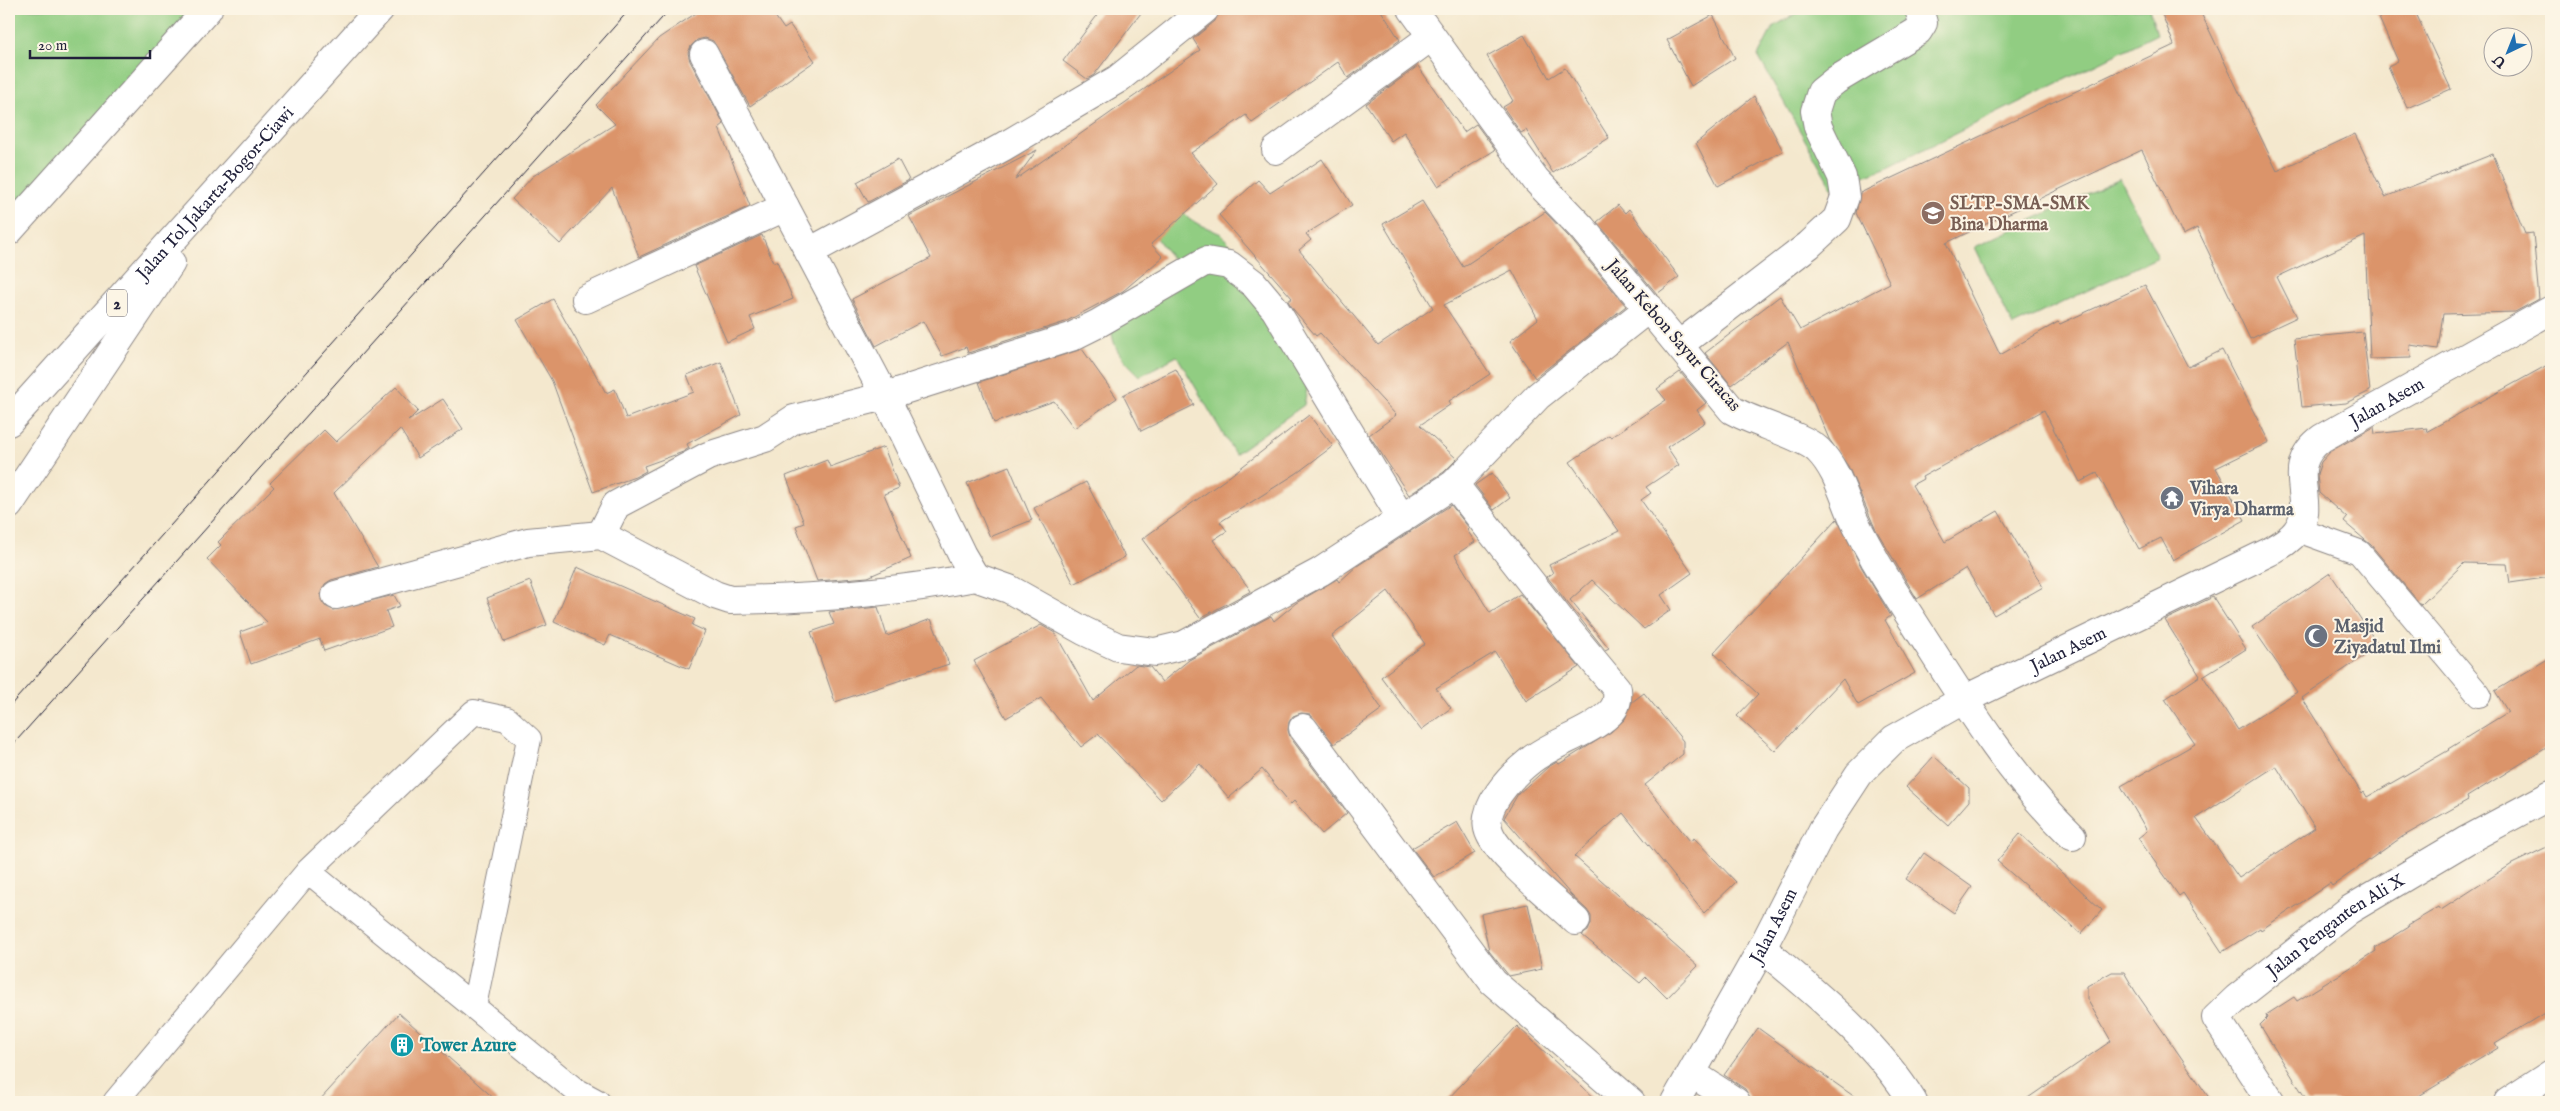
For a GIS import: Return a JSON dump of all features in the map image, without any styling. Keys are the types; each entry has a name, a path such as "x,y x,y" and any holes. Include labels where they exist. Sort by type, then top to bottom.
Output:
{"main road":[{"path":"9,231 208,9"},
{"name":"Jalan Tol Jakarta–Bogor–Ciawi","path":"9,422 380,9"},
{"path":"809,252 1002,147 1118,79 1205,9"},
{"name":"Jalan Kebon Sayur Ciracas","path":"1412,9 1536,180 1582,228 1732,410 1749,420 1789,434 1817,449 1835,472 1854,520 1875,560 1963,700 2028,791 2072,836"},
{"path":"1679,345 1808,245 1837,219 1845,197 1842,177 1818,127 1815,111 1821,92 1836,80 1918,31 1923,22 1919,9"},
{"path":"1276,150 1431,37"},
{"path":"704,54 885,396 962,555 975,577"},
{"path":"9,505 224,183"},
{"path":"586,299 785,207"},
{"path":"601,535 616,505 708,456 765,438 794,419 885,396 1071,337 1206,261 1229,265 1254,284 1276,309 1402,519"},
{"path":"336,595 528,542 601,535 716,595 730,600 849,596 917,588 975,577 1009,589 1084,632 1118,647 1155,652 1184,645 1320,572 1454,484 1538,396 1649,308"},
{"name":"Jalan Asem","path":"1675,1102 1693,1074 1762,948 1823,828 1858,774 1894,739 1963,700 2269,552 2288,540 2298,530 2304,516 2301,463 2309,447 2551,310"},
{"path":"1454,484 1568,631 1618,689 1618,701 1609,714 1531,760 1496,797 1488,811 1485,822 1490,836 1514,863 1576,920"},
{"path":"1303,728 1493,982 1631,1102"},
{"name":"Jalan Penganten Ali X","path":"2271,1102 2216,1018 2237,998 2348,910 2468,840 2551,795"},
{"path":"1762,948 1819,996 1870,1047 1901,1083 1913,1102"},
{"path":"1693,1074 1736,1102"},
{"path":"2508,1102 2551,1074"}],"lane":[{"path":"2298,530 2359,552 2479,695"},
{"path":"115,1102 308,871 474,712 506,718 529,739 474,1006"},
{"path":"308,871 574,1089 598,1102"}],"green space":[{"path":"9,9 208,9 9,231"},
{"path":"1810,9 2149,9 2157,34 1888,167 1832,188 1758,56 1773,27 1799,12"},
{"path":"2120,178 2158,257 2013,326 1975,247"},
{"path":"1156,185 1190,220 1221,234 1273,294 1308,384 1304,405 1235,454 1177,356 1140,376 1122,358 1115,345 1111,330 1111,320 1173,260 1132,205"}],"building":[{"path":"702,9 770,9 784,29 790,25 815,61 750,106 713,41 705,38 697,40 691,46 688,53 690,61 724,124 719,128 750,206 639,257 612,188 560,244 512,199 533,176 615,124 596,105 659,38"},
{"path":"1102,9 1144,9 1094,75 1087,79 1063,61"},
{"path":"1220,9 1380,9 1400,40 1348,78 1338,62 1252,123 1246,115 1191,153 1218,184 1151,244 1163,257 1123,291 1065,322 968,353 966,347 942,356 923,321 876,346 852,299 931,258 909,216 1037,150 1015,180 1200,50 1193,39 1215,21"},
{"path":"2160,9 2199,9 2277,171 2355,134 2385,197 2493,154 2525,234 2533,233 2539,299 2515,312 2443,314 2438,349 2410,345 2411,358 2370,359 2365,236 2277,277 2297,317 2250,339 2197,228 2183,235 2142,150 1946,243 2000,355 2058,322 2060,324 2145,285 2188,367 2222,350 2269,442 2216,468 2245,520 2173,560 2161,538 2139,549 2097,473 2080,482 2044,410 1922,477 1923,479 1912,485 1945,542 1998,511 2043,587 1994,615 1966,568 1917,599 1875,528 1848,466 1829,439 1788,342 1731,385 1705,353 1780,296 1800,330 1890,283 1856,213 1860,193 2174,45"},
{"path":"2375,9 2414,9 2451,89 2407,108 2388,66 2398,61"},
{"path":"1713,15 1735,58 1691,86 1667,40"},
{"path":"1524,35 1549,78 1565,68 1609,138 1553,173 1526,130 1521,133 1503,107 1513,101 1487,56"},
{"path":"1418,66 1464,132 1476,124 1495,150 1438,186 1404,132 1391,141 1366,104"},
{"path":"1754,96 1783,151 1718,186 1696,143"},
{"path":"898,159 909,180 868,202 857,182"},
{"path":"1322,159 1352,205 1306,234 1311,240 1299,250 1378,345 1433,308 1383,224 1422,201 1463,267 1545,212 1570,238 1626,306 1535,378 1510,341 1538,319 1512,270 1444,305 1490,374 1449,401 1451,404 1420,425 1457,459 1444,472 1409,495 1369,435 1396,415 1320,333 1316,336 1293,309 1288,301 1292,298 1219,215 1258,180 1270,193"},
{"path":"1618,205 1625,213 1629,209 1679,277 1657,294 1597,222"},
{"path":"762,235 773,262 777,261 793,299 750,317 755,329 727,342 694,266"},
{"path":"553,299 606,393 615,389 626,418 694,392 687,375 721,362 741,415 687,444 689,448 683,452 644,466 646,471 635,477 593,492 552,381 517,320"},
{"path":"2363,332 2370,391 2346,403 2302,407 2294,339"},
{"path":"1082,349 1117,398 1074,428 1054,401 994,423 979,382"},
{"path":"2551,363 2551,577 2510,583 2507,564 2464,563 2421,605 2371,545 2344,522 2347,518 2319,493 2317,474 2321,462 2331,451 2374,427 2375,434 2427,428 2426,432"},
{"path":"1176,369 1194,405 1141,431 1123,395"},
{"path":"1680,372 1706,403 1697,410 1705,422 1667,447 1679,465 1646,487 1651,493 1641,500 1692,573 1661,595 1671,610 1644,629 1592,580 1570,600 1609,648 1605,650 1547,577 1553,573 1549,565 1619,531 1570,462 1609,435 1611,437 1666,400 1657,389"},
{"path":"396,387 418,411 408,421 443,399 463,429 418,458 400,429 334,493 378,567 331,580 325,584 321,592 321,600 325,606 333,610 394,595 400,606 386,611 392,627 324,651 320,639 251,664 240,632 267,622 207,559 221,545 218,542 274,487 270,483 324,430 336,442"},
{"path":"1309,415 1333,446 1297,473 1220,522 1227,531 1213,540 1251,591 1200,618 1142,539 1230,476"},
{"path":"884,447 899,488 884,494 911,558 868,577 817,581 796,526 804,523 786,476 827,460 830,467"},
{"path":"1009,466 1032,520 990,537 967,483"},
{"path":"1492,473 1510,498 1494,510 1475,485"},
{"path":"1086,482 1125,557 1074,584 1034,508"},
{"path":"1451,505 1469,528 1467,530 1475,542 1455,555 1490,613 1520,594 1579,667 1526,701 1495,652 1436,688 1451,708 1421,730 1381,677 1425,644 1388,591 1332,636 1382,709 1334,744 1310,714 1301,713 1293,716 1289,722 1288,730 1290,737 1347,813 1322,834 1294,801 1291,804 1262,769 1229,798 1200,764 1161,800 1098,734 1081,747 1041,698 1006,718 974,661 1041,625 1055,633 1093,701 1136,665 1150,667 1162,682 1189,660 1271,616 1274,621 1296,603 1337,579 1339,582 1357,566"},
{"path":"1837,519 1862,568 1891,616 1885,620 1915,673 1858,705 1843,679 1775,751 1737,716 1758,694 1714,653"},
{"path":"577,567 695,619 692,625 705,631 689,669 610,635 605,645 554,622"},
{"path":"2330,573 2379,646 2302,698 2362,794 2364,792 2367,797 2449,750 2508,712 2495,691 2551,657 2551,745 2467,797 2468,800 2402,837 2332,886 2330,883 2261,930 2260,928 2222,952 2183,893 2179,896 2138,838 2147,831 2121,786 2195,744 2165,699 2200,676 2165,620 2213,597 2246,649 2203,676 2238,730 2297,692 2252,627","holes":["2276,766 2315,828 2239,878 2196,818"]},
{"path":"530,581 547,625 504,642 487,598"},
{"path":"878,607 887,636 931,619 949,664 835,702 811,632 834,624 829,612"},
{"path":"1644,693 1683,741 1683,754 1645,785 1690,841 1694,838 1736,882 1704,913 1623,813 1574,856 1698,966 1667,998 1646,977 1640,983 1582,935 1588,931 1591,924 1591,916 1587,910 1571,895 1504,818 1518,794 1548,767 1557,762 1559,764 1611,732 1625,719 1632,702"},
{"path":"1934,756 1969,788 1969,801 1948,825 1906,787"},
{"path":"1457,822 1475,853 1434,877 1412,848"},
{"path":"2020,834 2102,910 2081,934 1997,861"},
{"path":"2551,845 2551,1009 2495,1043 2498,1048 2409,1102 2308,1102 2260,1025 2267,1018 2266,1015 2294,997 2297,1001 2339,975 2376,951 2375,948 2409,927 2408,925 2439,907 2441,910 2512,864"},
{"path":"1924,853 1972,887 1954,913 1906,879"},
{"path":"1528,904 1542,969 1509,976 1489,951 1481,914"},
{"path":"2112,972 2124,972 2135,991 2212,1102 2022,1102 2111,1041 2087,999 2087,986"},
{"name":"Tower Azure","path":"399,1013 498,1102 318,1102"},
{"path":"1517,1026 1598,1102 1445,1102"},
{"path":"1758,1028 1862,1102 1754,1102 1751,1100 1745,1089 1724,1075"}],"tram line":[{"path":"9,707 630,9"},
{"path":"9,749 670,9"}],"place":[{"name":"SLTP-SMA-SMK Bina Dharma","path":"1933,213"},
{"name":"Vihara Virya Dharma","path":"2172,498"},
{"name":"Masjid Ziyadatul Ilmi","path":"2316,636"},
{"name":"Tower Azure","path":"402,1045"}]}
